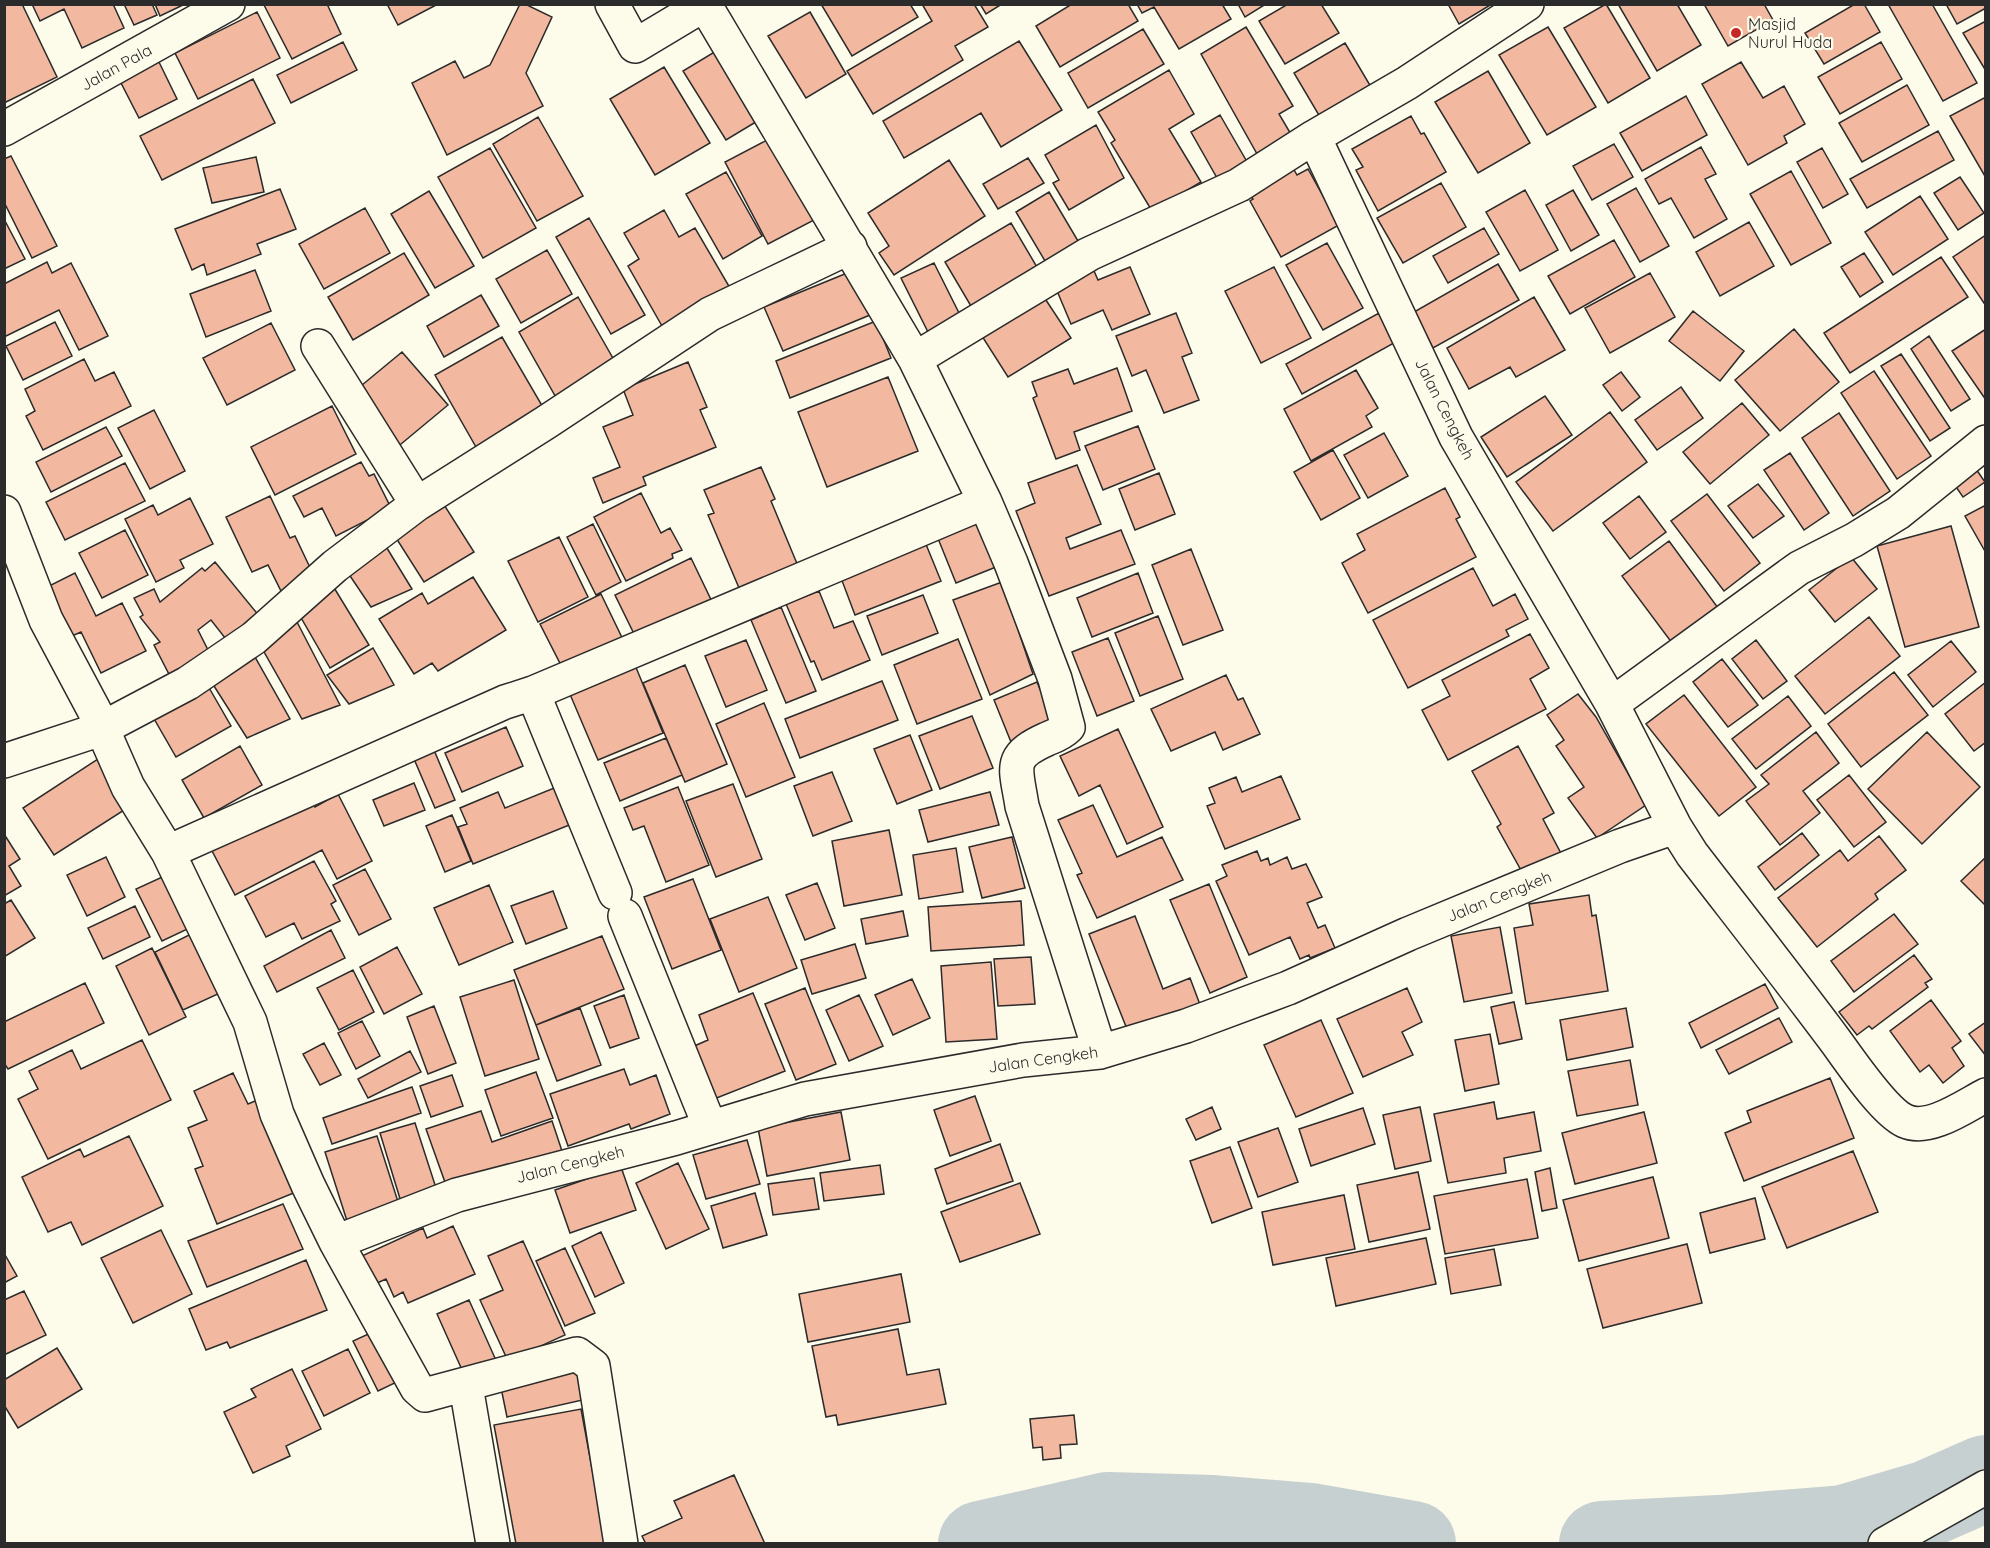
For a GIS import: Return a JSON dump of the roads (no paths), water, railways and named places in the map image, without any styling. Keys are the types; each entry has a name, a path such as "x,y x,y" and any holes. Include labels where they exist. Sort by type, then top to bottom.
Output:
{"street":[{"name":"Jalan Pala","path":"4,129 228,4"},
{"path":"612,4 635,46 705,5 915,359 985,502 1051,668 1068,722 1065,730 1026,749 1020,755 1017,772 1022,806 1100,1052"},
{"path":"915,359 1089,254 1239,184 1407,83 1527,4"},
{"name":"Jalan Cengkeh","path":"336,1242 458,1195 805,1099 1023,1060 1100,1052 1186,1026 1288,988 1429,925 1620,846 1675,827 1612,704 1456,437 1314,137"},
{"path":"4,761 101,729 188,683 254,638 335,566 417,504 710,314 850,248"},
{"path":"318,346 417,504"},
{"path":"1612,704 1799,568 1854,540 1898,513 1986,442"},
{"path":"168,852 505,702 533,693 985,502"},
{"path":"4,512 46,620 94,710 128,787 168,852 250,1022 290,1146 336,1242 417,1388 425,1395 466,1386 577,1354 586,1358 593,1366 621,1544"},
{"path":"533,693 710,1127"},
{"path":"1675,827 1692,854 1858,1072 1894,1113 1906,1122 1921,1123 1940,1118 1986,1095"},
{"path":"466,1386 493,1544"},
{"path":"1885,1544 1986,1487"}],"waterway":[{"path":"1602,1544 1844,1528 1929,1503 1986,1478"},
{"path":"981,1544 1108,1515 1213,1518 1311,1526 1413,1544"}],"place":[{"name":"Masjid Nurul Huda","path":"1736,33"}]}
